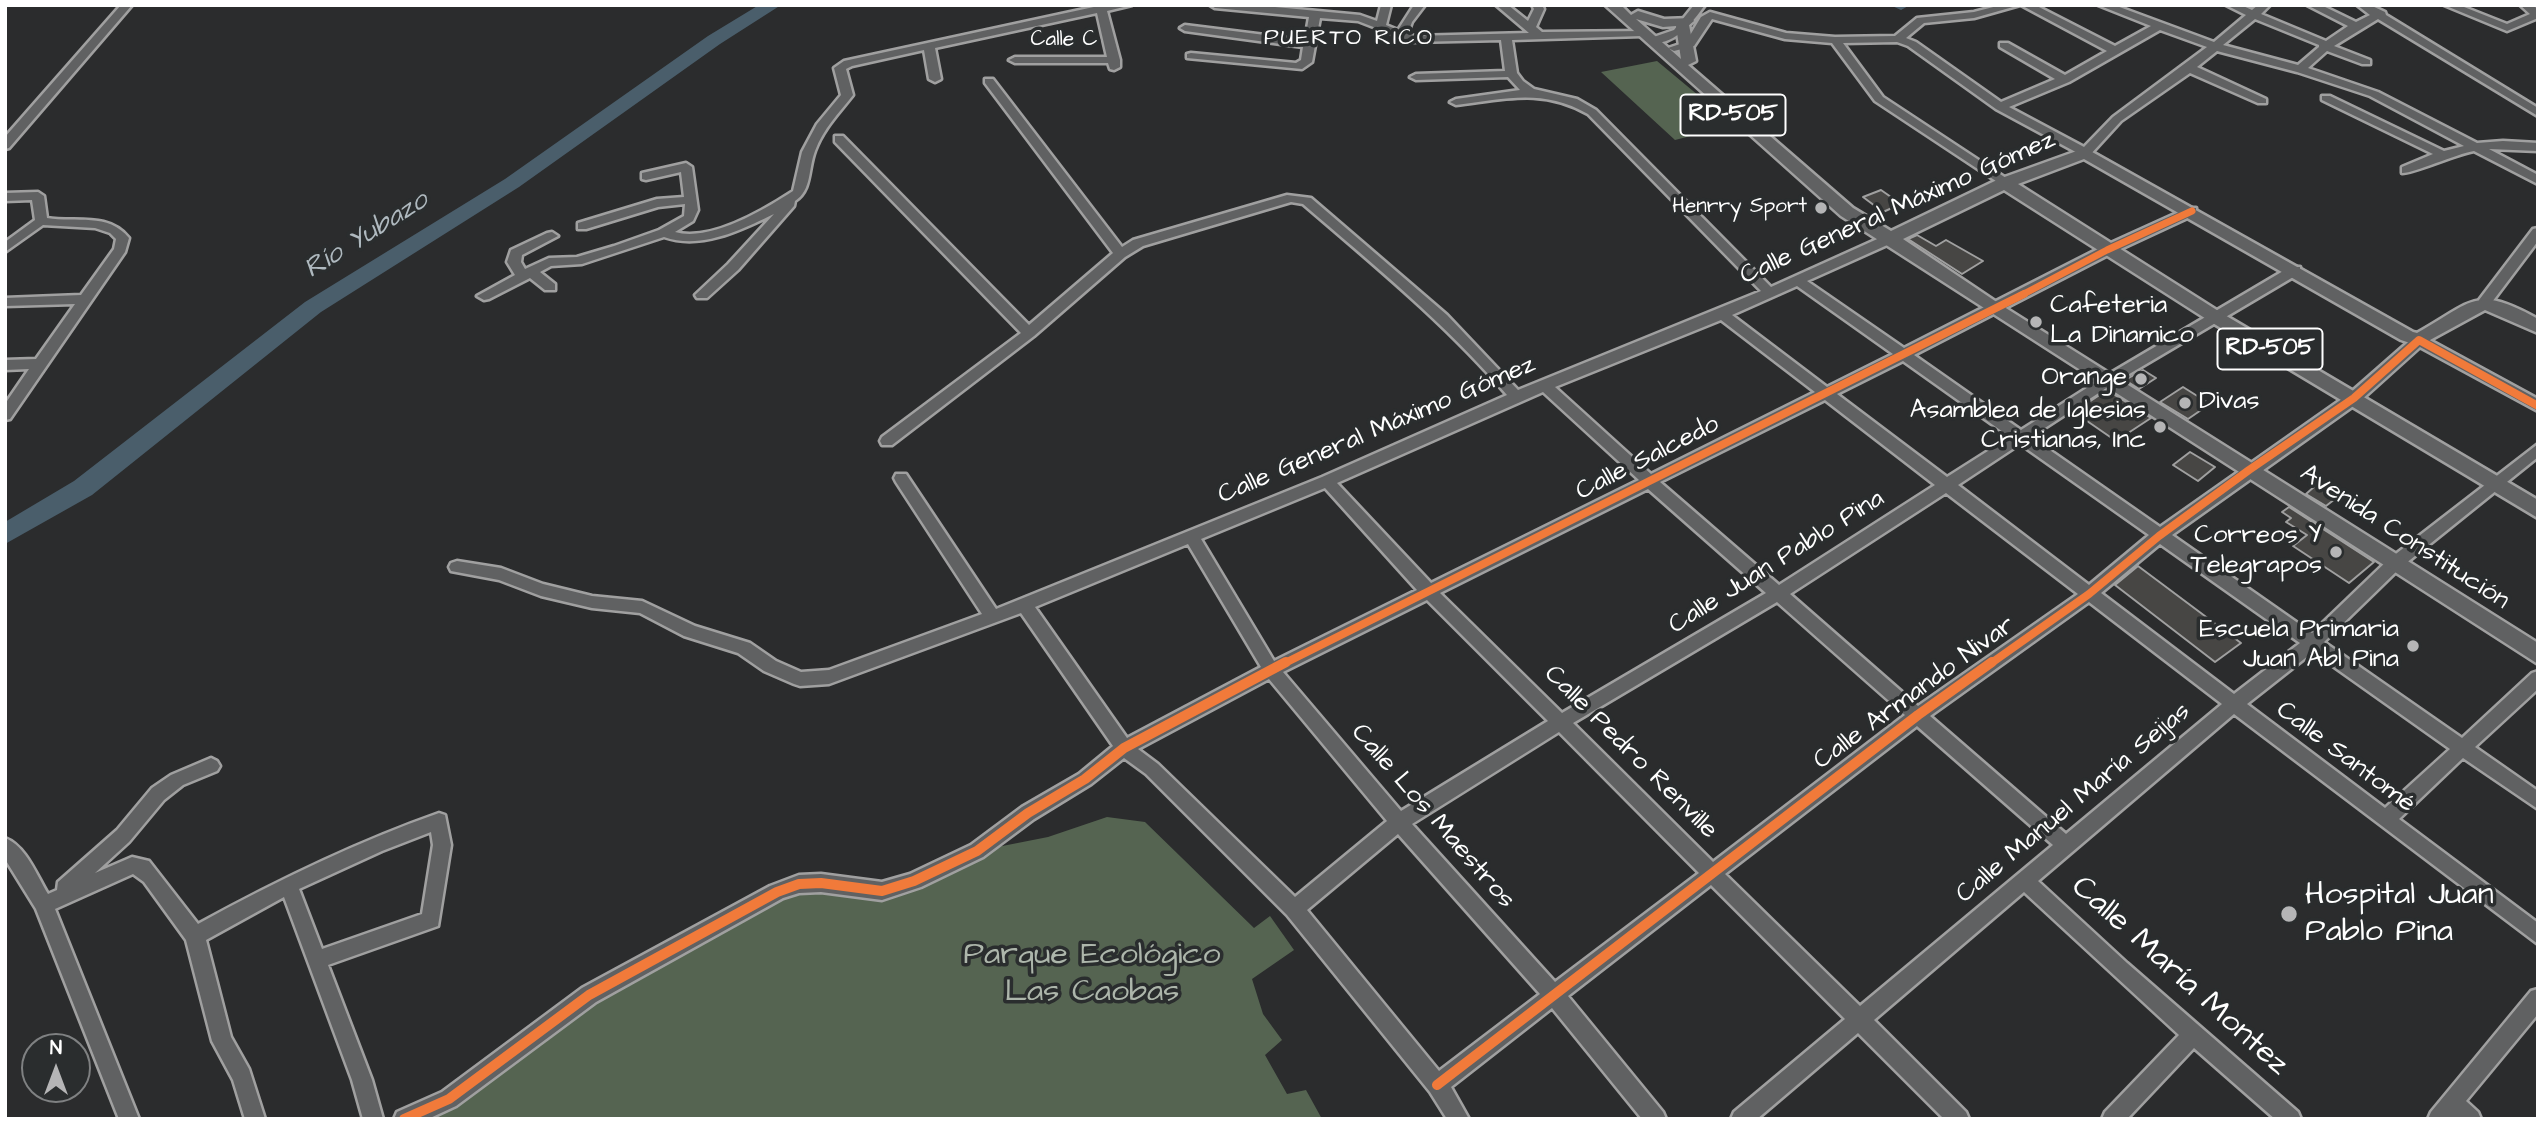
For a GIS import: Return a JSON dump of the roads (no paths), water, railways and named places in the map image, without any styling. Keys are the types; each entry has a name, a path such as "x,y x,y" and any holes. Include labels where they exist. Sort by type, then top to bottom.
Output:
{"main road":[{"name":"RD-505","path":"1612,5 1668,45 1859,217 1889,239"},
{"name":"RD-505","path":"1632,10 1822,193 1847,212 1859,217"},
{"path":"1632,10 1663,23 1686,22"},
{"path":"1668,45 1686,22"},
{"path":"2085,153 2419,340"},
{"name":"Calle General Máximo Gómez","path":"1889,239 2005,183 2085,153"},
{"name":"RD-505","path":"2005,183 2107,250 2538,510"},
{"name":"Avenida Constitución","path":"1889,239 2538,655"},
{"path":"2484,303 2513,313 2538,327"},
{"name":"Calle Armando Nivar","path":"2419,340 2472,304 2484,303"}],"street":[{"path":"5,145 127,5"},
{"path":"702,295 742,257 799,192 808,152 823,124 847,95 840,68 864,57 929,46 1095,8 1127,5"},
{"path":"1215,5 1289,9 1315,15 1330,10 1381,25 1401,36 1424,39 1506,36 1535,31 1668,45 1698,35 1704,18 1710,16 1785,36 1835,40 1898,39 1912,44 2000,107 2085,153"},
{"path":"1381,25 1386,5"},
{"path":"1401,36 1407,21 1420,5"},
{"path":"1501,5 1535,31"},
{"path":"1535,31 1539,9 1537,5"},
{"path":"1686,22 1700,5"},
{"path":"1898,39 1921,20 1974,15 2015,5"},
{"path":"2026,5 2114,50"},
{"path":"2103,5 2124,8 2159,26 2239,55 2301,69 2374,94 2538,180"},
{"path":"2231,5 2366,62"},
{"name":"Calle General Máximo Gómez","path":"2085,153 2117,119 2189,68 2265,5"},
{"path":"2312,5 2354,25"},
{"path":"2362,5 2381,14 2538,113"},
{"path":"2449,5 2507,28 2538,14"},
{"path":"2525,5 2538,14"},
{"name":"Calle C","path":"1015,60 1114,63 1095,8"},
{"path":"2301,69 2325,45 2354,25 2381,14"},
{"path":"1191,56 1265,66 1298,67 1306,62 1315,15"},
{"path":"2000,107 2065,80 2159,26"},
{"path":"1185,28 1309,44"},
{"path":"1506,36 1511,74 1530,92"},
{"path":"1835,40 1879,99 2005,183"},
{"path":"2004,45 2065,80"},
{"path":"929,46 935,79"},
{"path":"2189,68 2262,101"},
{"path":"1416,77 1511,74"},
{"path":"989,81 1120,254"},
{"path":"1455,102 1530,92 1573,101 1592,112 1770,293"},
{"path":"2326,98 2442,154"},
{"path":"839,139 1029,333"},
{"path":"2406,170 2442,154 2471,147 2506,143 2538,147"},
{"path":"484,296 549,262 577,261 664,233 689,218 692,210 684,166 646,176"},
{"path":"664,233 678,239 707,236 781,205 799,192"},
{"path":"5,197 38,197 41,221"},
{"path":"887,441 1029,333 1120,254 1139,243 1292,198 1307,201 1467,341 1516,397"},
{"path":"582,226 657,203 689,200"},
{"name":"Calle Salcedo","path":"404,1119 449,1099 589,995 777,892 799,884 821,883 882,891 914,881 977,850 1028,813 1085,779 1124,748 1271,670 1430,593 2107,250 2192,211"},
{"path":"5,248 41,221 90,223 115,228 123,238 120,249 5,415"},
{"path":"2484,303 2537,234"},
{"path":"550,287 526,274 514,262 516,253 552,236"},
{"name":"Calle General Máximo Gómez","path":"457,567 501,574 541,590 592,602 642,607 690,631 744,648 770,666 800,678 830,677 1024,605 1327,481 1516,397 1722,314 1889,239"},
{"name":"Calle Juan Pablo Pina","path":"1294,909 1399,822 1562,721 1779,593 2109,380 2295,270"},
{"path":"1796,279 2538,800"},
{"path":"5,302 86,299"},
{"name":"Calle Santomé","path":"1722,314 2538,935"},
{"path":"2419,340 2538,406"},
{"name":"Calle Armando Nivar","path":"1437,1085 1918,715 2089,594 2159,536 2249,470 2354,398 2419,340"},
{"path":"5,365 41,364"},
{"name":"Calle María Montez","path":"1546,386 1649,481 2066,845"},
{"name":"Calle Manuel María Seijas","path":"1741,1119 2234,704 2312,643 2394,564 2538,449"},
{"path":"901,478 993,617"},
{"name":"Calle Pedro Renville","path":"1327,481 1430,593 1562,721 1959,1119"},
{"name":"Calle Los Maestros","path":"1190,535 1271,670 1399,822 1554,995 1656,1119"},
{"path":"1024,605 1124,748 1152,769 1294,909 1437,1085 1459,1119"},
{"path":"2386,819 2538,678"},
{"path":"44,905 123,836 158,794 177,780 211,766"},
{"path":"195,936 288,884 382,840 439,821 442,845 431,920 315,961"},
{"path":"5,846 17,858 44,905 129,1119"},
{"path":"44,905 118,869 132,865 142,867 195,936 222,1041 242,1076 255,1119"},
{"name":"Calle María Montez","path":"2025,881 2291,1119"},
{"path":"288,884 362,1080 373,1119"},
{"path":"2471,1119 2445,1111 2538,998"},
{"path":"2112,1119 2194,1034"}],"waterway":[{"name":"Río Yubazo","path":"5,534 83,488 313,307 512,183 714,40 772,5"}],"place":[{"name":"Henrry Sport","path":"1821,208"},
{"name":"Cafeteria La Dinamico","path":"2036,322"},
{"name":"Orange","path":"2141,379"},
{"name":"Divas","path":"2185,403"},
{"name":"Asamblea de Iglesias Cristianas, Inc","path":"2160,427"},
{"name":"Correos Y Telegrapos","path":"2336,552"},
{"name":"Escuela Primaria Juan Abl Pina","path":"2413,646"},
{"name":"Hospital Juan Pablo Pina","path":"2289,914"}],"district":[{"name":"PUERTO RICO","path":"1349,39"}],"park label":[{"name":"Parque Ecológico Las Caobas","path":"1092,974"}]}
